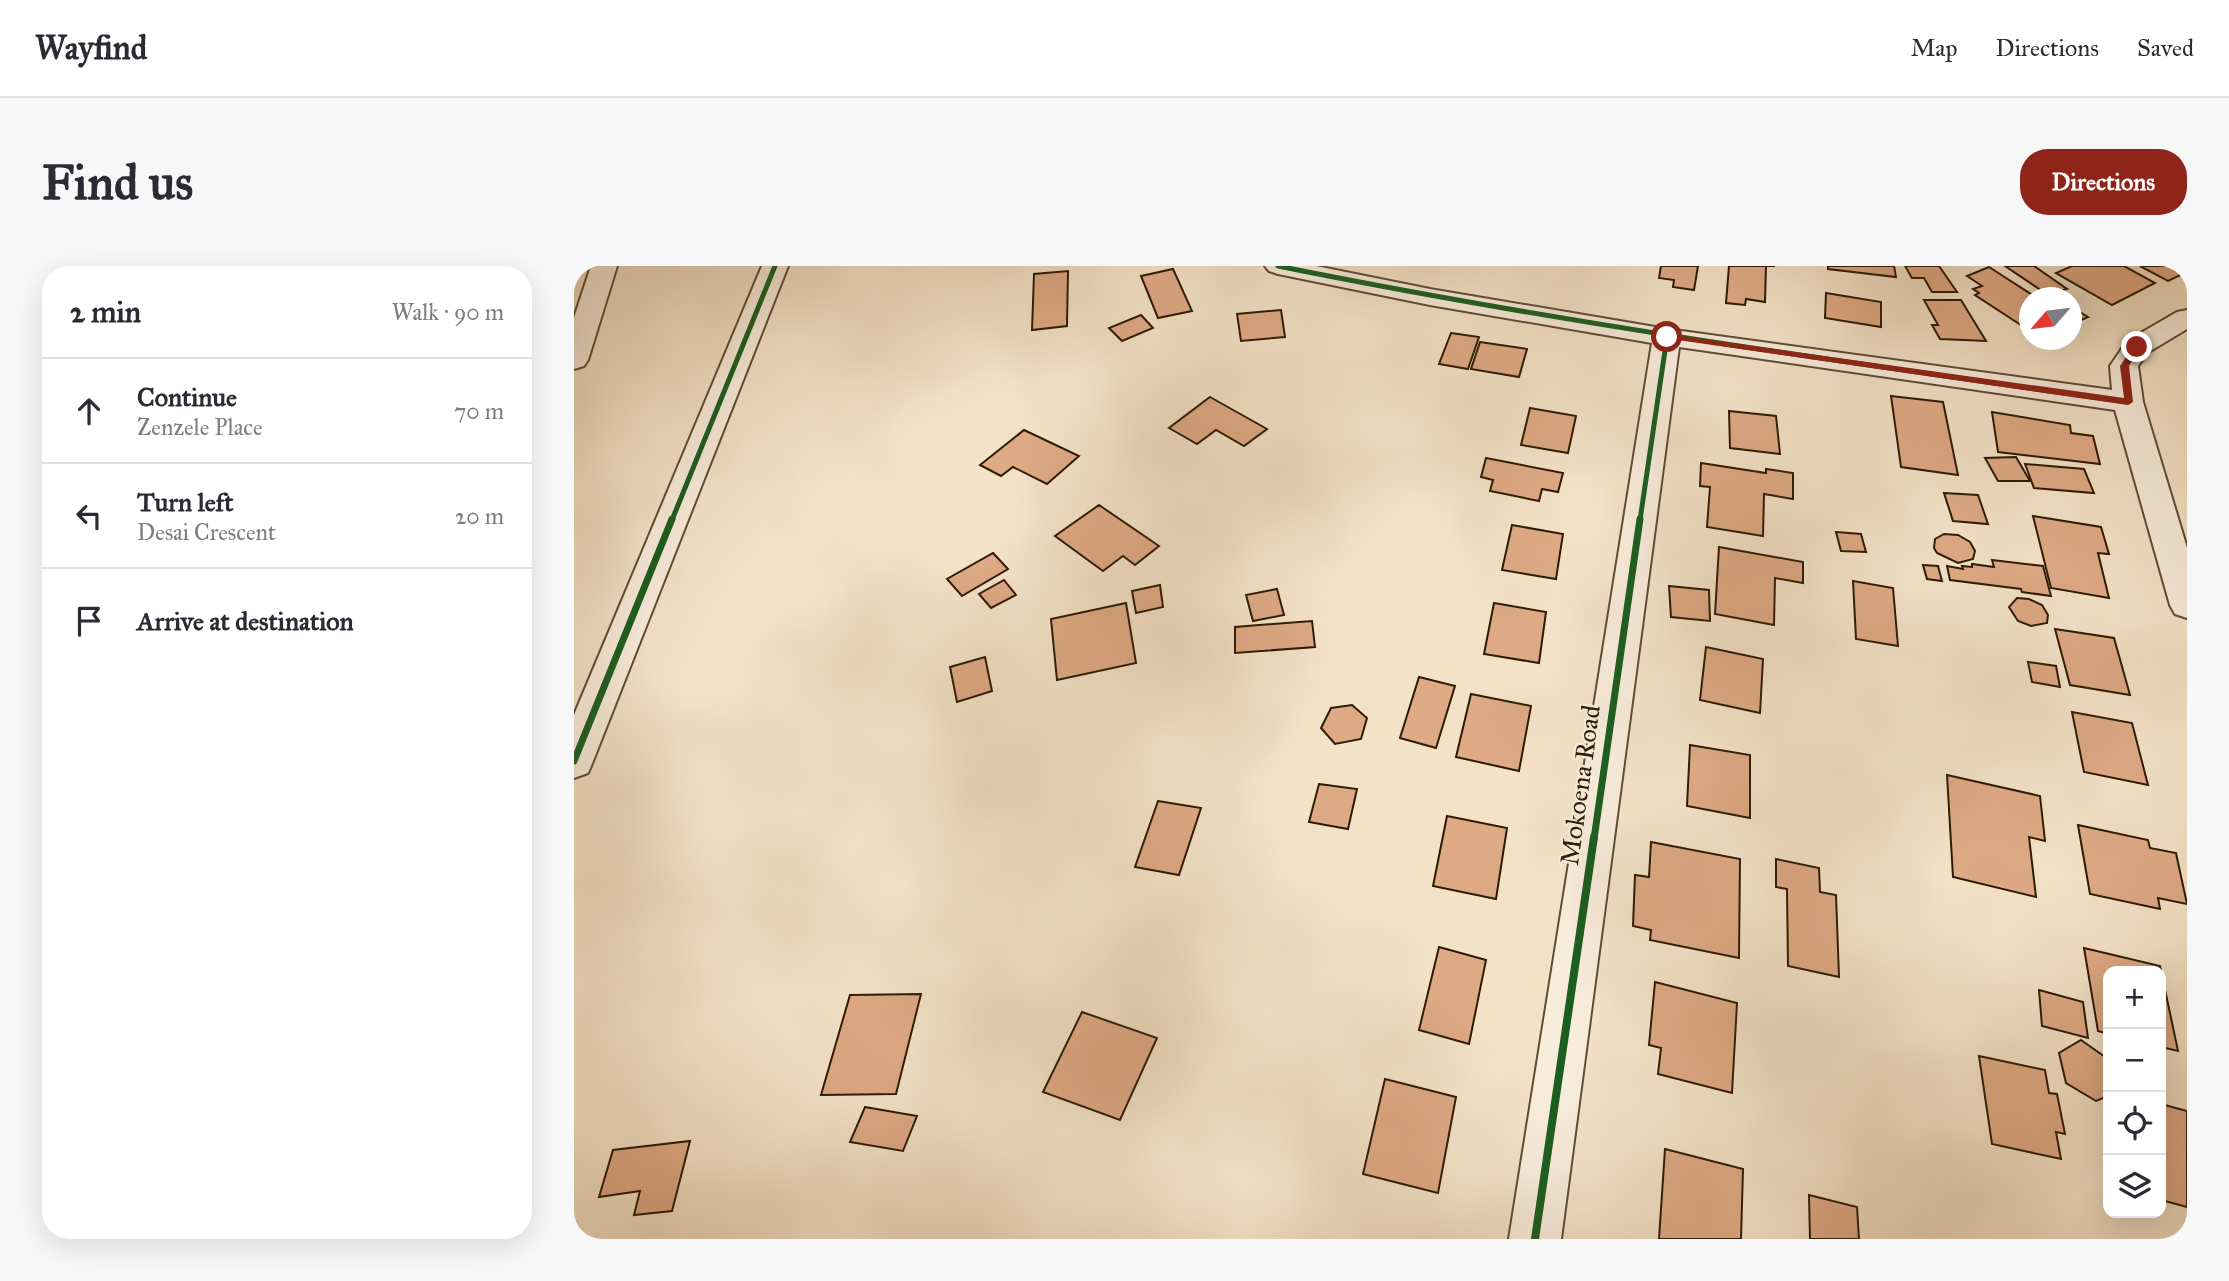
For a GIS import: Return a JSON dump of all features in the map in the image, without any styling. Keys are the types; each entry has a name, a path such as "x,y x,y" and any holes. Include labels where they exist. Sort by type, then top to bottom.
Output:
{"street":[{"path":"574,360 604,266"},
{"path":"574,761 775,266"},
{"path":"1278,266 1430,297 1667,337 2128,402"},
{"path":"2187,318 2137,347 2124,366 2128,402 2187,605"},
{"name":"Mokoena Road","path":"1535,1239 1667,337"}],"building":[{"path":"1661,266 1698,266 1694,290 1673,287 1674,280 1659,278"},
{"path":"1729,266 1766,266 1765,302 1746,299 1745,305 1726,303"},
{"path":"1828,266 1894,266 1896,277 1828,269"},
{"path":"1905,266 1939,266 1957,292 1932,292 1924,278 1912,278"},
{"path":"2005,266 2034,266 2064,287 2036,287"},
{"path":"2072,266 2124,266 2155,283 2112,305 2056,273"},
{"path":"2140,266 2187,266 2187,272 2168,281"},
{"path":"1989,267 2020,287 2019,324 1975,295 1979,293 1973,289 1982,286 1967,276"},
{"path":"1173,269 1192,311 1158,318 1141,276"},
{"path":"1068,271 1067,326 1032,330 1034,274"},
{"path":"1826,293 1881,302 1881,327 1825,318"},
{"path":"1924,300 1961,300 1986,341 1940,339 1932,325 1938,325"},
{"path":"1281,310 1285,337 1241,341 1237,314"},
{"path":"1141,315 1153,328 1122,341 1109,328"},
{"path":"1451,333 1479,337 1468,369 1439,364"},
{"path":"1480,342 1527,349 1519,377 1471,369"},
{"path":"1891,396 1943,402 1958,475 1901,467"},
{"path":"1210,397 1267,429 1244,446 1216,430 1197,444 1169,428"},
{"path":"1530,408 1576,416 1568,453 1521,445"},
{"path":"1729,411 1776,416 1780,454 1730,448"},
{"path":"1992,412 2070,425 2071,433 2093,436 2100,464 1998,452"},
{"path":"1024,430 1079,456 1047,484 1013,467 1001,476 980,465"},
{"path":"2016,457 2030,481 1998,481 1985,458"},
{"path":"1486,458 1563,473 1558,492 1542,489 1539,501 1490,491 1493,480 1481,477"},
{"path":"1701,463 1766,473 1766,469 1793,473 1793,499 1764,494 1763,536 1707,527 1710,487 1700,486"},
{"path":"2025,464 2084,469 2094,493 2034,488"},
{"path":"1944,493 1978,495 1988,524 1953,521"},
{"path":"1099,505 1159,546 1135,565 1123,556 1103,571 1055,536"},
{"path":"2033,516 2101,527 2109,554 2098,553 2109,598 2051,588"},
{"path":"1512,525 1563,534 1556,579 1502,570"},
{"path":"1836,532 1861,534 1866,552 1841,551"},
{"path":"1944,534 1958,535 1970,542 1975,551 1973,559 1958,563 1937,553 1934,548 1935,539"},
{"path":"1719,547 1803,562 1803,583 1775,578 1774,625 1715,614"},
{"path":"993,553 1008,569 962,596 947,579"},
{"path":"1992,560 2043,566 2051,596 2022,592 2021,589 1950,580 1947,566 1963,569 1962,566 1972,567 1972,564 1994,567"},
{"path":"1923,565 1938,566 1942,581 1927,579"},
{"path":"1004,580 1016,595 991,608 979,594"},
{"path":"1853,581 1893,588 1898,646 1856,639"},
{"path":"1160,585 1163,607 1136,613 1132,591"},
{"path":"1669,586 1709,590 1710,621 1671,617"},
{"path":"1277,589 1284,615 1253,621 1246,595"},
{"path":"2017,598 2029,599 2042,605 2048,615 2047,623 2031,626 2018,621 2009,607"},
{"path":"1126,603 1136,663 1057,680 1051,619"},
{"path":"1494,603 1546,612 1539,663 1484,654"},
{"path":"1312,621 1315,647 1235,653 1235,627"},
{"path":"2055,629 2114,638 2130,695 2070,685"},
{"path":"1706,647 1763,659 1760,713 1700,700"},
{"path":"985,657 992,691 957,702 950,667"},
{"path":"2028,662 2056,666 2060,687 2032,682"},
{"path":"1419,677 1455,686 1436,748 1400,738"},
{"path":"1471,694 1531,706 1519,771 1456,757"},
{"path":"1352,705 1367,718 1361,739 1335,744 1321,728 1331,708"},
{"path":"2072,712 2132,723 2148,785 2084,772"},
{"path":"1690,745 1750,755 1750,818 1687,806"},
{"path":"1947,775 2040,796 2045,841 2029,837 2036,897 1953,877"},
{"path":"1319,784 1357,789 1348,829 1309,822"},
{"path":"1158,801 1201,808 1179,875 1135,867"},
{"path":"1447,816 1507,828 1496,899 1433,886"},
{"path":"2078,825 2148,840 2150,848 2176,853 2187,904 2158,898 2160,909 2090,894"},
{"path":"1651,842 1740,859 1739,958 1650,940 1651,930 1633,926 1635,875 1649,877"},
{"path":"1776,859 1819,868 1820,892 1836,895 1839,977 1788,966 1787,889 1776,887"},
{"path":"1439,947 1486,960 1469,1044 1419,1030"},
{"path":"2084,948 2160,966 2103,966 2103,1032 2098,1031"},
{"path":"1655,982 1737,1003 1732,1093 1658,1074 1661,1048 1649,1045"},
{"path":"2039,990 2083,1002 2088,1038 2042,1026"},
{"path":"921,994 896,1094 821,1095 850,995"},
{"path":"2166,994 2178,1051 2166,1048"},
{"path":"1082,1012 1157,1038 1120,1120 1043,1092"},
{"path":"2081,1040 2103,1055 2103,1098 2096,1101 2066,1083 2059,1053"},
{"path":"1979,1056 2045,1070 2049,1093 2057,1094 2065,1134 2056,1132 2061,1159 1992,1144"},
{"path":"1385,1079 1456,1097 1438,1193 1363,1174"},
{"path":"2166,1105 2187,1111 2187,1207 2166,1201"},
{"path":"865,1107 917,1116 903,1151 850,1142"},
{"path":"690,1141 672,1211 634,1215 640,1191 599,1197 613,1150"},
{"path":"1665,1149 1743,1169 1741,1239 1659,1239"},
{"path":"1809,1195 1857,1207 1859,1239 1810,1239"}],"cycle path":[{"path":"574,761 775,266"},
{"path":"1278,266 1430,297 1667,337 2128,402"},
{"path":"1535,1239 1667,337"}],"route":[{"path":"1667,337 2128,402 2124,366 2137,347"}]}
